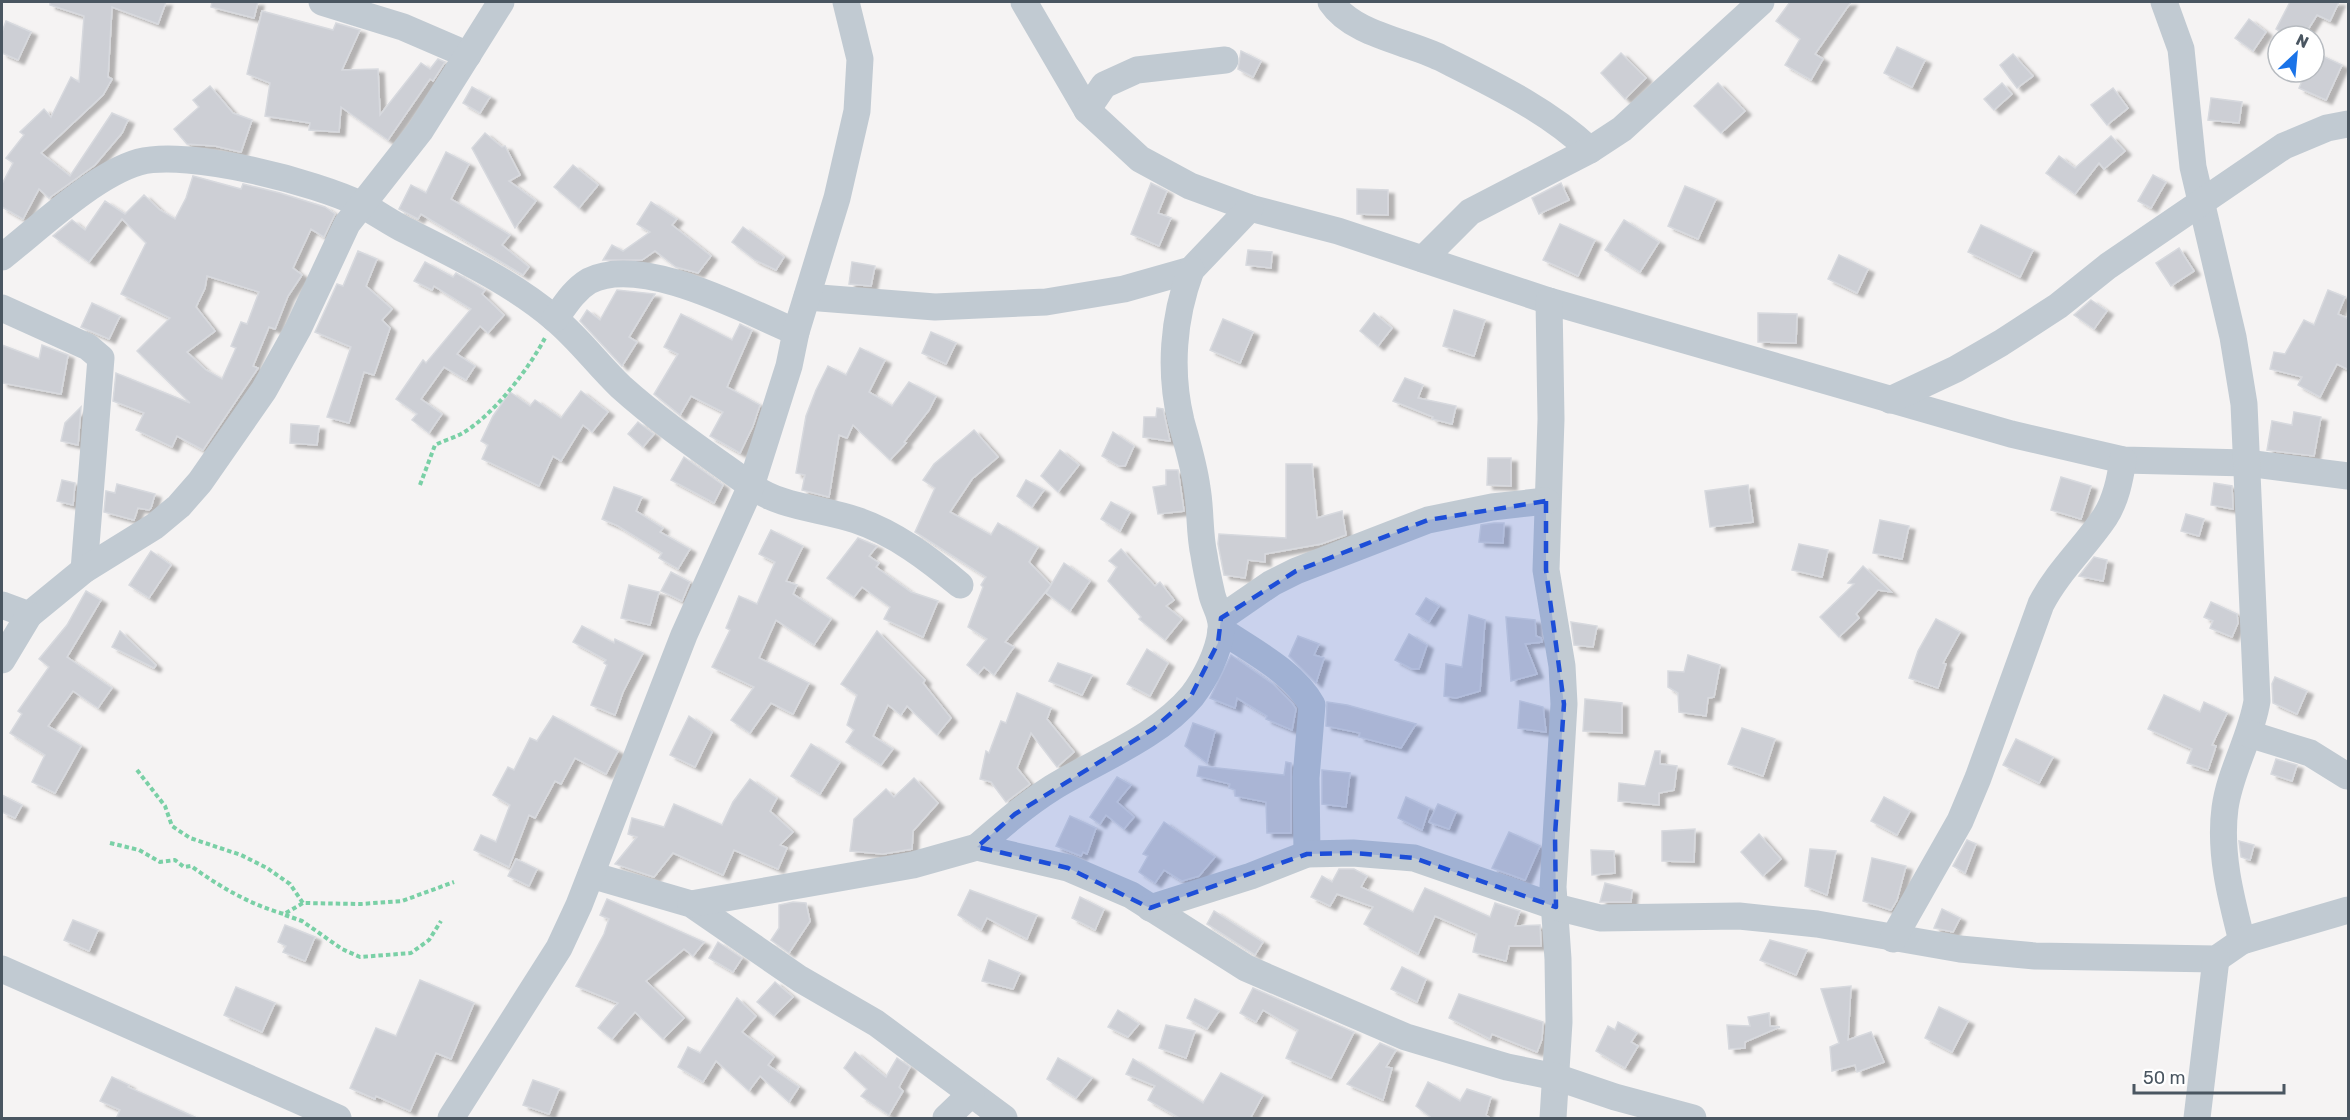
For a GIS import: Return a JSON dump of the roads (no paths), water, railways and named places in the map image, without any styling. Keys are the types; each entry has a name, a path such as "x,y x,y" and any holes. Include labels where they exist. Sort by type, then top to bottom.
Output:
{"street":[{"path":"322,2 403,27 468,55"},
{"path":"2,660 29,615 84,570 155,526 179,506 200,482 264,390 298,329 347,224 420,132 501,2"},
{"path":"451,1119 559,948 591,875 684,635 751,486 789,366 796,332 837,198 857,111 860,59 846,2"},
{"path":"1024,2 1058,64 1087,110 1140,159 1163,174 1250,208 1338,231 1548,301 2011,434 2124,460 2247,464 2349,476"},
{"path":"1331,2 1335,8 1359,25 1439,57 1523,102 1563,125 1590,150"},
{"path":"1423,259 1470,212 1590,150 1622,129 1761,2"},
{"path":"2164,2 2181,49 2193,167 2233,337 2244,404 2257,701 2225,809 2226,872 2242,941"},
{"path":"1087,110 1104,86 1137,70 1225,60"},
{"path":"1890,400 1956,369 2011,337 2058,306 2108,266 2284,146 2327,128 2349,124"},
{"path":"2,257 108,174 138,162 158,158 188,158 223,164 312,187 361,205 513,289 555,319 621,386 654,415 751,486 779,501 836,514 882,530 931,561 960,585"},
{"path":"691,904 913,865 977,847 1024,807 1053,787 1110,757 1153,729 1191,696 1208,669 1221,624 1202,548 1197,488 1181,419 1174,360 1174,333 1181,296 1191,270 1250,208"},
{"path":"807,297 935,307 1046,302 1124,289 1191,270"},
{"path":"555,319 573,293 590,280 628,274 662,279 692,289 796,332"},
{"path":"1548,301 1551,419 1546,501 1546,570 1562,666 1564,704 1553,887 1556,907 1559,1022 1553,1119"},
{"path":"2,308 88,347 101,358 84,570"},
{"path":"1893,939 1960,821 1978,778 2041,604 2052,582 2106,516 2114,498 2124,460"},
{"path":"1221,624 1272,583 1296,571 1428,520 1492,507 1546,501"},
{"path":"2,604 29,615"},
{"path":"1221,624 1278,668 1307,696 1312,705 1306,778 1308,854"},
{"path":"2249,734 2310,753 2347,776"},
{"path":"977,847 1068,868 1131,895 1245,968 1406,1037 1507,1067 1556,1077 1615,1097 1693,1119"},
{"path":"1150,908 1251,876 1308,854 1353,853 1414,858 1556,907 1600,918 1739,916 1817,924 1960,949 2035,956 2216,959 2242,941 2349,910"},
{"path":"591,875 691,904 801,979 876,1023 1004,1119"},
{"path":"2197,1119 2216,959"},
{"path":"2,969 338,1119"},
{"path":"946,1119 970,1094"}]}
